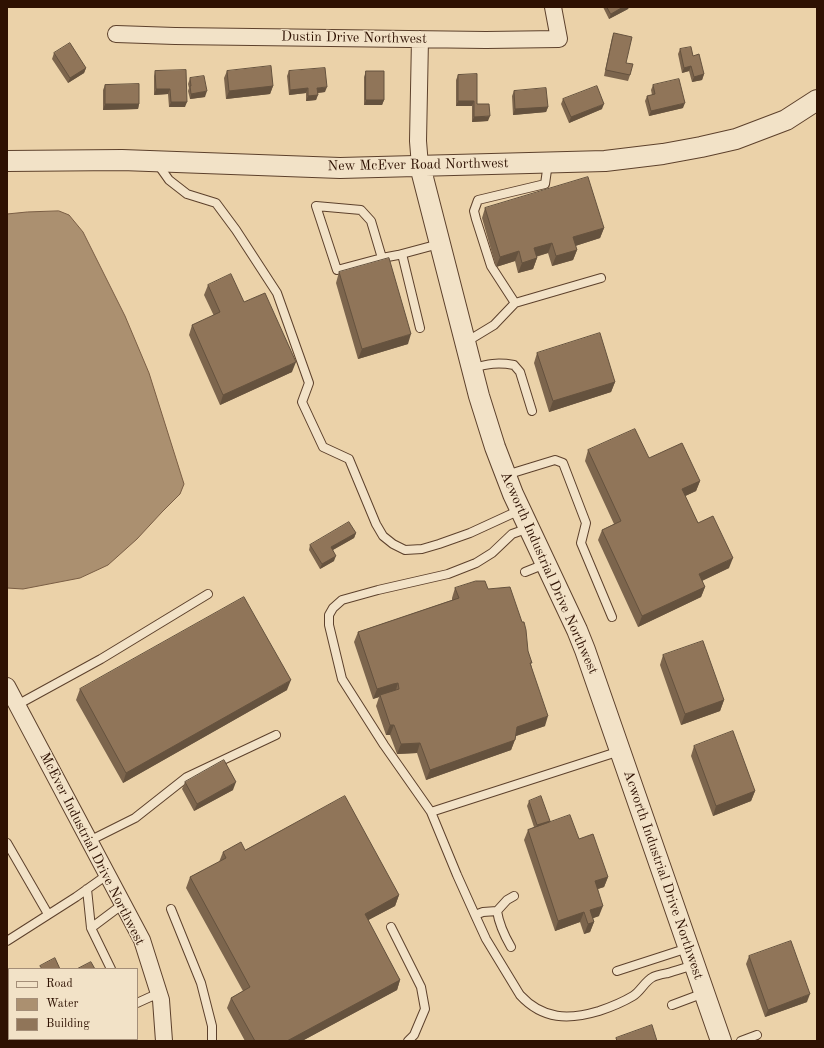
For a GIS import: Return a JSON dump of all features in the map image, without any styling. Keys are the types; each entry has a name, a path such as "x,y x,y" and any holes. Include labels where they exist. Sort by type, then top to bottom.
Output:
{"street":[{"name":"Dustin Drive Northwest","path":"116,34 486,40 560,39 553,7"},
{"path":"420,38 418,141 420,166"},
{"name":"New McEver Road Northwest","path":"7,161 122,160 340,168 605,161 663,154 736,139 786,120 817,100"},
{"name":"Acworth Industrial Drive Northwest","path":"420,166 465,343 488,426 506,475 585,650 721,1041"},
{"name":"McEver Industrial Drive Northwest","path":"7,686 142,940 161,1000 164,1041"}],"lane":[{"path":"156,161 169,180 187,194 216,203 236,230 276,293 308,383 302,402 323,447 349,459 376,524 383,536 393,544 405,550 422,549 470,533 521,509"},
{"path":"515,303 491,266 474,210 478,200 545,184 548,163"},
{"path":"382,258 371,221 362,210 316,206 337,270 440,243"},
{"path":"402,254 420,328"},
{"path":"465,343 494,325 515,303 600,278"},
{"path":"472,368 489,363 514,365 520,372 532,410"},
{"path":"506,475 555,460 564,463 586,523 580,543 612,617"},
{"path":"529,528 512,534 492,553 476,563 448,574 342,600 333,608 329,615 329,625 342,678 384,745 431,812 486,939 520,995 526,1002 542,1012 562,1017 592,1013 634,995 647,981 691,956"},
{"path":"525,572 545,564"},
{"path":"17,705 101,659 208,594"},
{"path":"89,841 135,818 187,777 276,735"},
{"path":"431,812 620,751"},
{"path":"7,843 48,914"},
{"path":"7,941 108,875"},
{"path":"87,889 91,928 111,968"},
{"path":"475,915 482,912 496,911 507,900 514,896"},
{"path":"91,928 122,904"},
{"path":"171,909 201,984 212,1026 212,1041"},
{"path":"496,911 502,932 511,947"},
{"path":"391,927 422,987 425,1009 414,1035 408,1041"},
{"path":"617,971 691,956"},
{"path":"138,1003 159,993"},
{"path":"672,1005 704,993"},
{"path":"741,1041 757,1035"}],"water":[{"path":"59,211 69,215 83,232 125,316 149,373 184,484 180,494 137,539 108,565 80,578 23,589 7,588 7,214"}],"building":[{"path":"607,7 623,7 611,14"},
{"path":"614,33 632,37 626,63 633,64 630,75 606,70"},
{"path":"70,43 86,68 70,78 54,53"},
{"path":"691,47 693,56 699,54 704,74 694,77 691,66 684,68 680,49"},
{"path":"271,66 273,86 229,91 227,71"},
{"path":"325,68 327,87 317,88 318,95 308,96 308,88 290,90 289,71"},
{"path":"186,70 187,102 171,102 170,89 156,89 155,71"},
{"path":"366,71 384,71 384,100 366,100"},
{"path":"477,74 477,104 489,104 490,116 474,117 474,101 458,101 458,75"},
{"path":"204,76 207,91 191,94 190,78"},
{"path":"679,79 685,103 651,111 647,96 655,94 653,85"},
{"path":"139,84 139,104 105,104 105,85"},
{"path":"597,86 604,104 571,117 563,99"},
{"path":"546,88 548,107 515,109 514,91"},
{"path":"588,177 604,228 573,237 577,250 556,256 552,243 534,248 537,258 522,263 519,251 500,257 485,208"},
{"path":"389,258 411,334 362,349 339,272"},
{"path":"231,274 244,302 265,293 296,362 223,395 192,325 220,312 208,285"},
{"path":"600,333 615,382 553,401 537,353"},
{"path":"635,429 649,458 682,443 700,481 682,489 698,523 713,516 733,558 699,574 705,587 642,616 602,530 621,521 588,450"},
{"path":"349,522 356,533 331,547 336,556 322,564 310,545"},
{"path":"476,581 485,581 488,589 510,587 522,622 524,622 528,651 532,663 530,663 548,716 517,727 515,740 430,770 420,743 401,744 394,725 390,725 380,695 399,689 398,683 377,689 358,632 459,598 455,588"},
{"path":"244,597 291,680 126,773 80,689"},
{"path":"703,641 724,700 685,714 663,655"},
{"path":"733,731 755,791 716,806 694,746"},
{"path":"224,760 236,782 197,804 185,782"},
{"path":"345,796 399,895 365,914 400,980 287,1041 255,1041 231,998 250,987 190,877 226,858 223,852 241,842 245,850"},
{"path":"541,796 550,821 537,825 529,801"},
{"path":"570,815 579,839 593,834 608,877 595,881 603,906 590,910 594,922 588,924 584,912 558,921 528,830"},
{"path":"791,941 810,994 768,1010 749,956"},
{"path":"55,958 60,968 41,968 40,966"},
{"path":"91,962 94,968 79,968"},
{"path":"652,1025 657,1041 617,1041 616,1038"},
{"path":"26,1040 78,1040 76,1041"}]}
